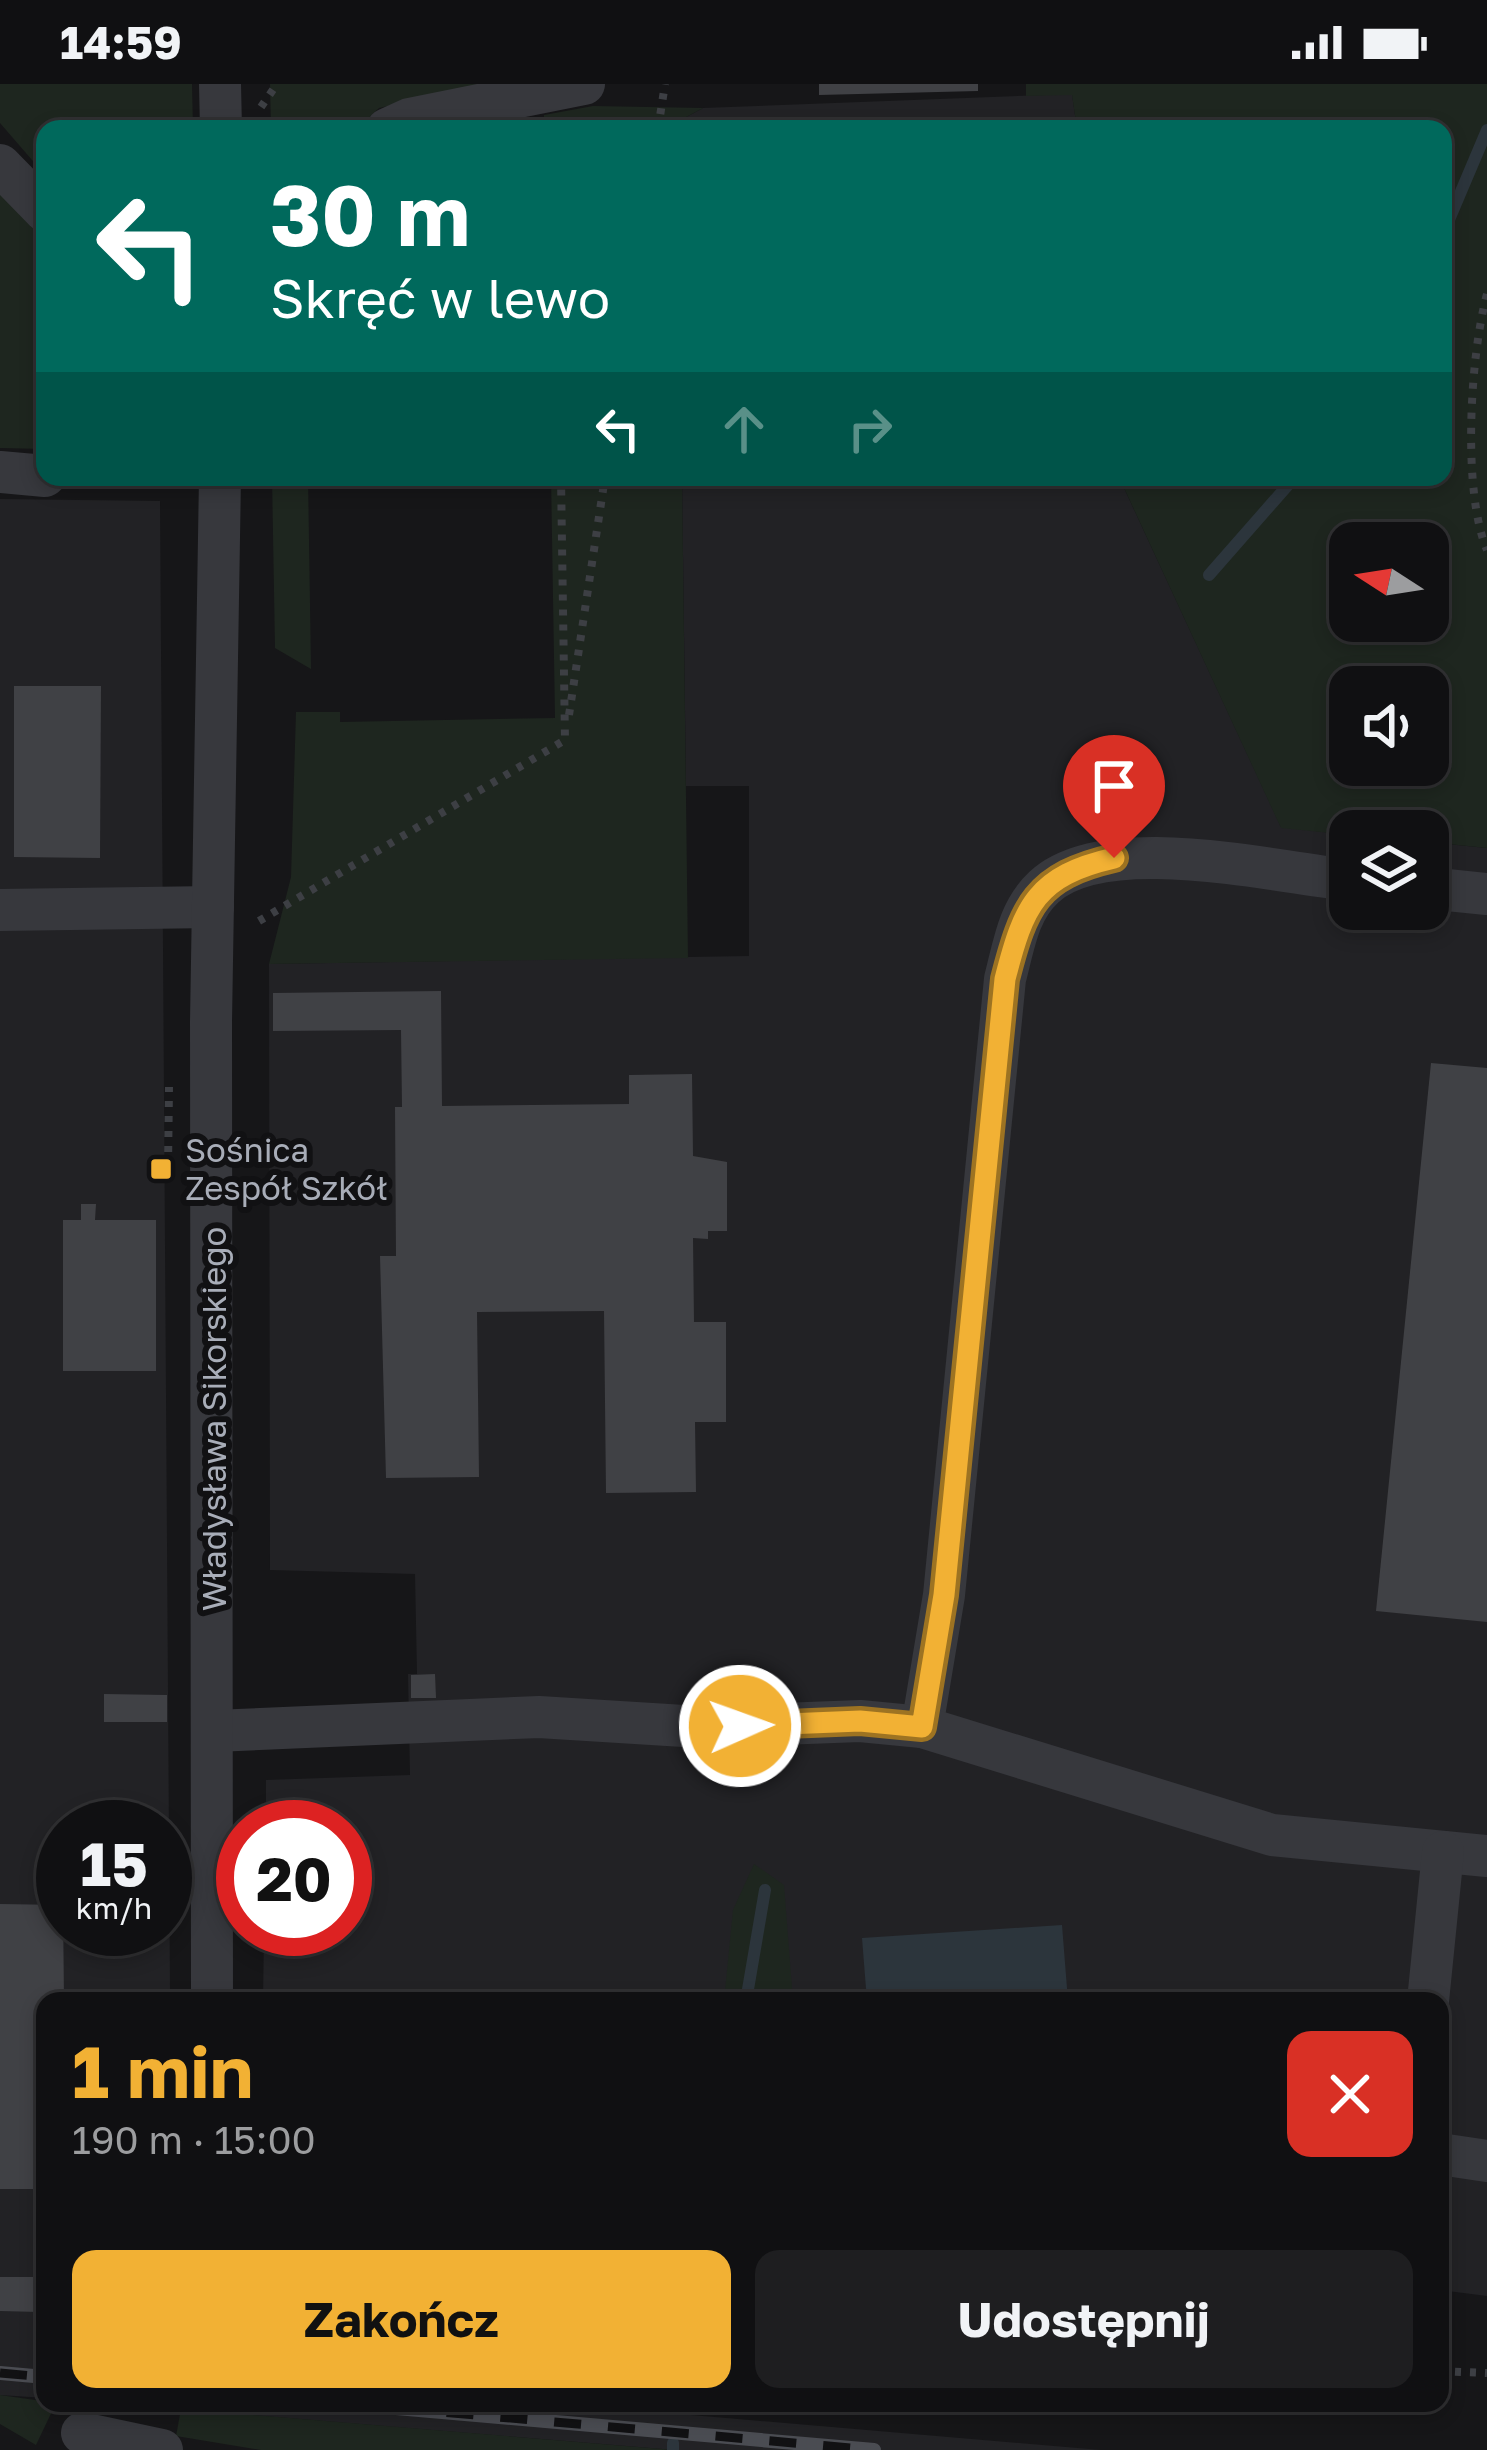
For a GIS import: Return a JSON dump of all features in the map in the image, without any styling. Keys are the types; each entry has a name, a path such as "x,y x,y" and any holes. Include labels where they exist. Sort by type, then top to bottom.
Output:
{"street":[{"path":"220,84 240,120"},
{"path":"407,120 584,84"},
{"path":"0,165 36,202"},
{"path":"0,472 36,475"},
{"name":"Władysława Sikorskiego","path":"212,1992 212,907 220,486"},
{"path":"922,1727 944,1595 1005,979 1020,918 1044,887 1072,868 1114,858 1329,878"},
{"path":"1449,890 1487,894"},
{"path":"0,910 212,907"},
{"path":"214,1731 539,1718 700,1727 860,1721 922,1727 1272,1835 1487,1856"},
{"path":"1429,1992 1443,1852"},
{"path":"1449,2155 1487,2161"},
{"path":"85,2429 162,2450"}],"path":[{"path":"240,120 278,84"},
{"path":"659,120 665,84"},
{"path":"1487,294 1474,340 1474,519 1487,550"},
{"path":"561,486 565,740"},
{"path":"565,740 604,486"},
{"path":"259,921 565,740"},
{"path":"1449,2372 1487,2374"}],"shaded area":[{"path":"0,84 192,84 193,120 36,120 36,165 0,123"},
{"path":"270,84 487,84 379,108 366,120 271,120"},
{"path":"1026,84 1487,84 1487,848 1449,844 1449,810 1329,810 1329,833 1281,828 1123,486 1452,486 1452,120 1076,120 1072,95 1026,96"},
{"path":"1072,94 1076,120 681,120 703,108"},
{"path":"593,106 703,108 681,120 544,120 544,115"},
{"path":"0,190 36,228 36,449 0,448"},
{"path":"272,486 308,486 311,669 275,648"},
{"path":"551,486 682,486 688,958 269,964 291,877 296,712 340,712 340,722 555,718"},
{"path":"682,486 1123,486 1281,827 1329,833 1329,930 1449,930 1449,844 1487,848 1487,2296 1449,2291 1449,1992 263,1992 264,1956 372,1956 372,1800 266,1800 266,1780 410,1775 408,1674 417,1674 415,1574 270,1570 269,964 749,956 749,786 686,786"},
{"path":"0,499 160,501 169,1800 36,1800 36,1956 170,1956 170,1989 36,1992 36,2397 0,2395"},
{"path":"754,1864 784,1885 792,1992 725,1992 733,1910"},
{"path":"1062,1925 1067,1992 866,1992 862,1938"},
{"path":"0,2395 36,2400 36,2412 52,2412 36,2445 0,2424"},
{"path":"180,2412 217,2412 674,2450 261,2450 176,2436"},
{"path":"215,2412 656,2412 1101,2450 674,2450"}],"building":[{"path":"819,84 978,84 978,91 819,95"},
{"path":"14,686 101,686 100,858 14,857"},
{"path":"441,991 442,1106 629,1104 629,1075 692,1074 693,1156 727,1162 727,1231 708,1231 708,1239 693,1238 694,1322 726,1322 726,1422 695,1422 696,1492 606,1493 604,1311 477,1312 479,1477 386,1478 380,1256 396,1256 395,1107 402,1107 401,1030 273,1031 273,993"},
{"path":"1431,1063 1487,1068 1487,1622 1376,1611"},
{"path":"81,1204 96,1204 95,1220 156,1220 156,1371 63,1371 63,1220 81,1220"},
{"path":"435,1674 436,1698 411,1698 411,1675"},
{"path":"104,1694 167,1695 167,1722 104,1722"},
{"path":"0,1904 36,1905 36,1956 64,1956 64,1992 36,1992 36,2189 0,2189"},
{"path":"0,2277 36,2277 36,2312 0,2311"}],"waterway":[{"path":"1452,213 1487,130"},
{"path":"1209,575 1287,486"},
{"path":"748,1992 765,1890"},
{"path":"673,2443 673,2450"}],"railway":[{"path":"0,2373 36,2376"},
{"path":"441,2412 874,2450"}],"place":[{"name":"Sośnica Zespół Szkół","path":"161,1169"}],"route":[{"path":"740,1726 860,1721 922,1727 944,1595 1005,979 1020,918 1044,887 1072,868 1114,858"}]}
